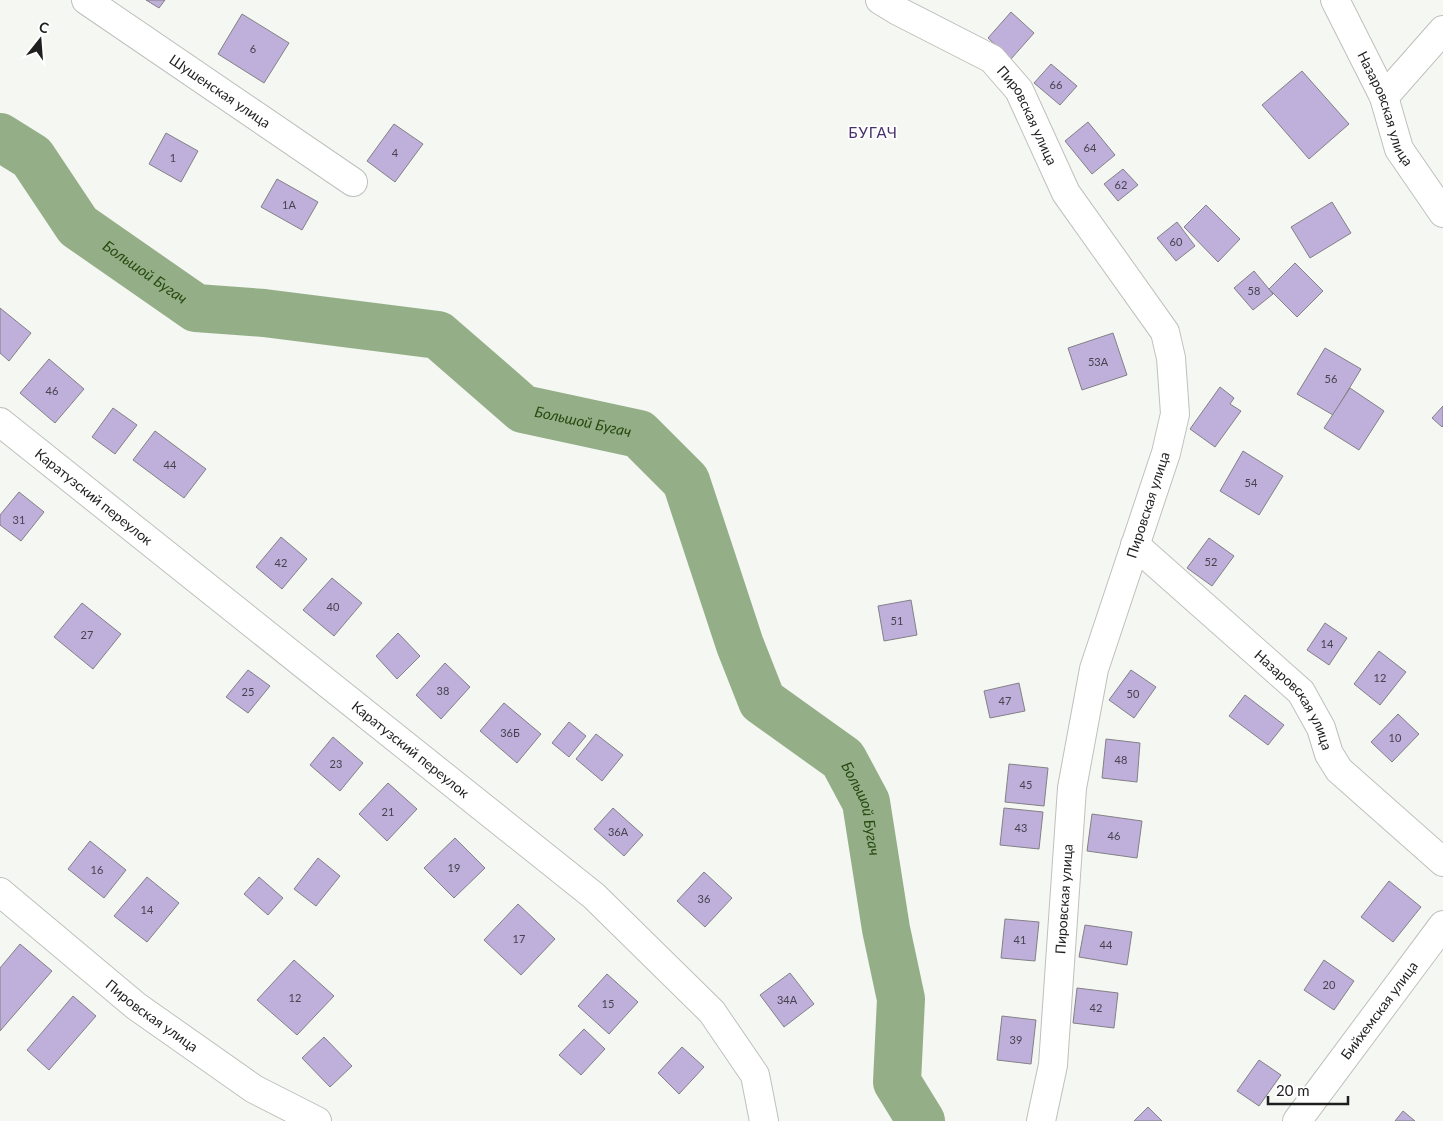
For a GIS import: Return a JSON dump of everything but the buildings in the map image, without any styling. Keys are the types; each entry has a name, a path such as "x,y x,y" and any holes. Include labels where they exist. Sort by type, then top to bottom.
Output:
{"street":[{"name":"Шушенская улица","path":"86,0 353,182"},
{"name":"Пировская улица","path":"880,0 992,60 1019,90 1066,193 1165,332 1171,358 1175,414 1166,453 1094,668 1072,788 1053,1064 1041,1121"},
{"name":"Назаровская улица","path":"1335,0 1384,98 1399,149 1443,213"},
{"path":"1384,98 1443,30"},
{"name":"Каратузский переулок","path":"0,422 594,896 712,1012 755,1075 764,1121"},
{"name":"Назаровская улица","path":"1135,545 1301,692 1321,728 1329,754 1339,770 1443,862"},
{"name":"Пировская улица","path":"0,892 136,1006 254,1089 317,1121"},
{"name":"Бийхемская улица","path":"1297,1121 1443,925"}],"waterway":[{"name":"Большой Бугач","path":"0,137 32,157 78,226 196,308 264,313 438,335 523,409 639,434 686,481 740,645 762,701 843,759 866,802 886,929 901,999 897,1082 921,1121"}],"district":[{"name":"БУГАЧ","path":"873,133"}]}
